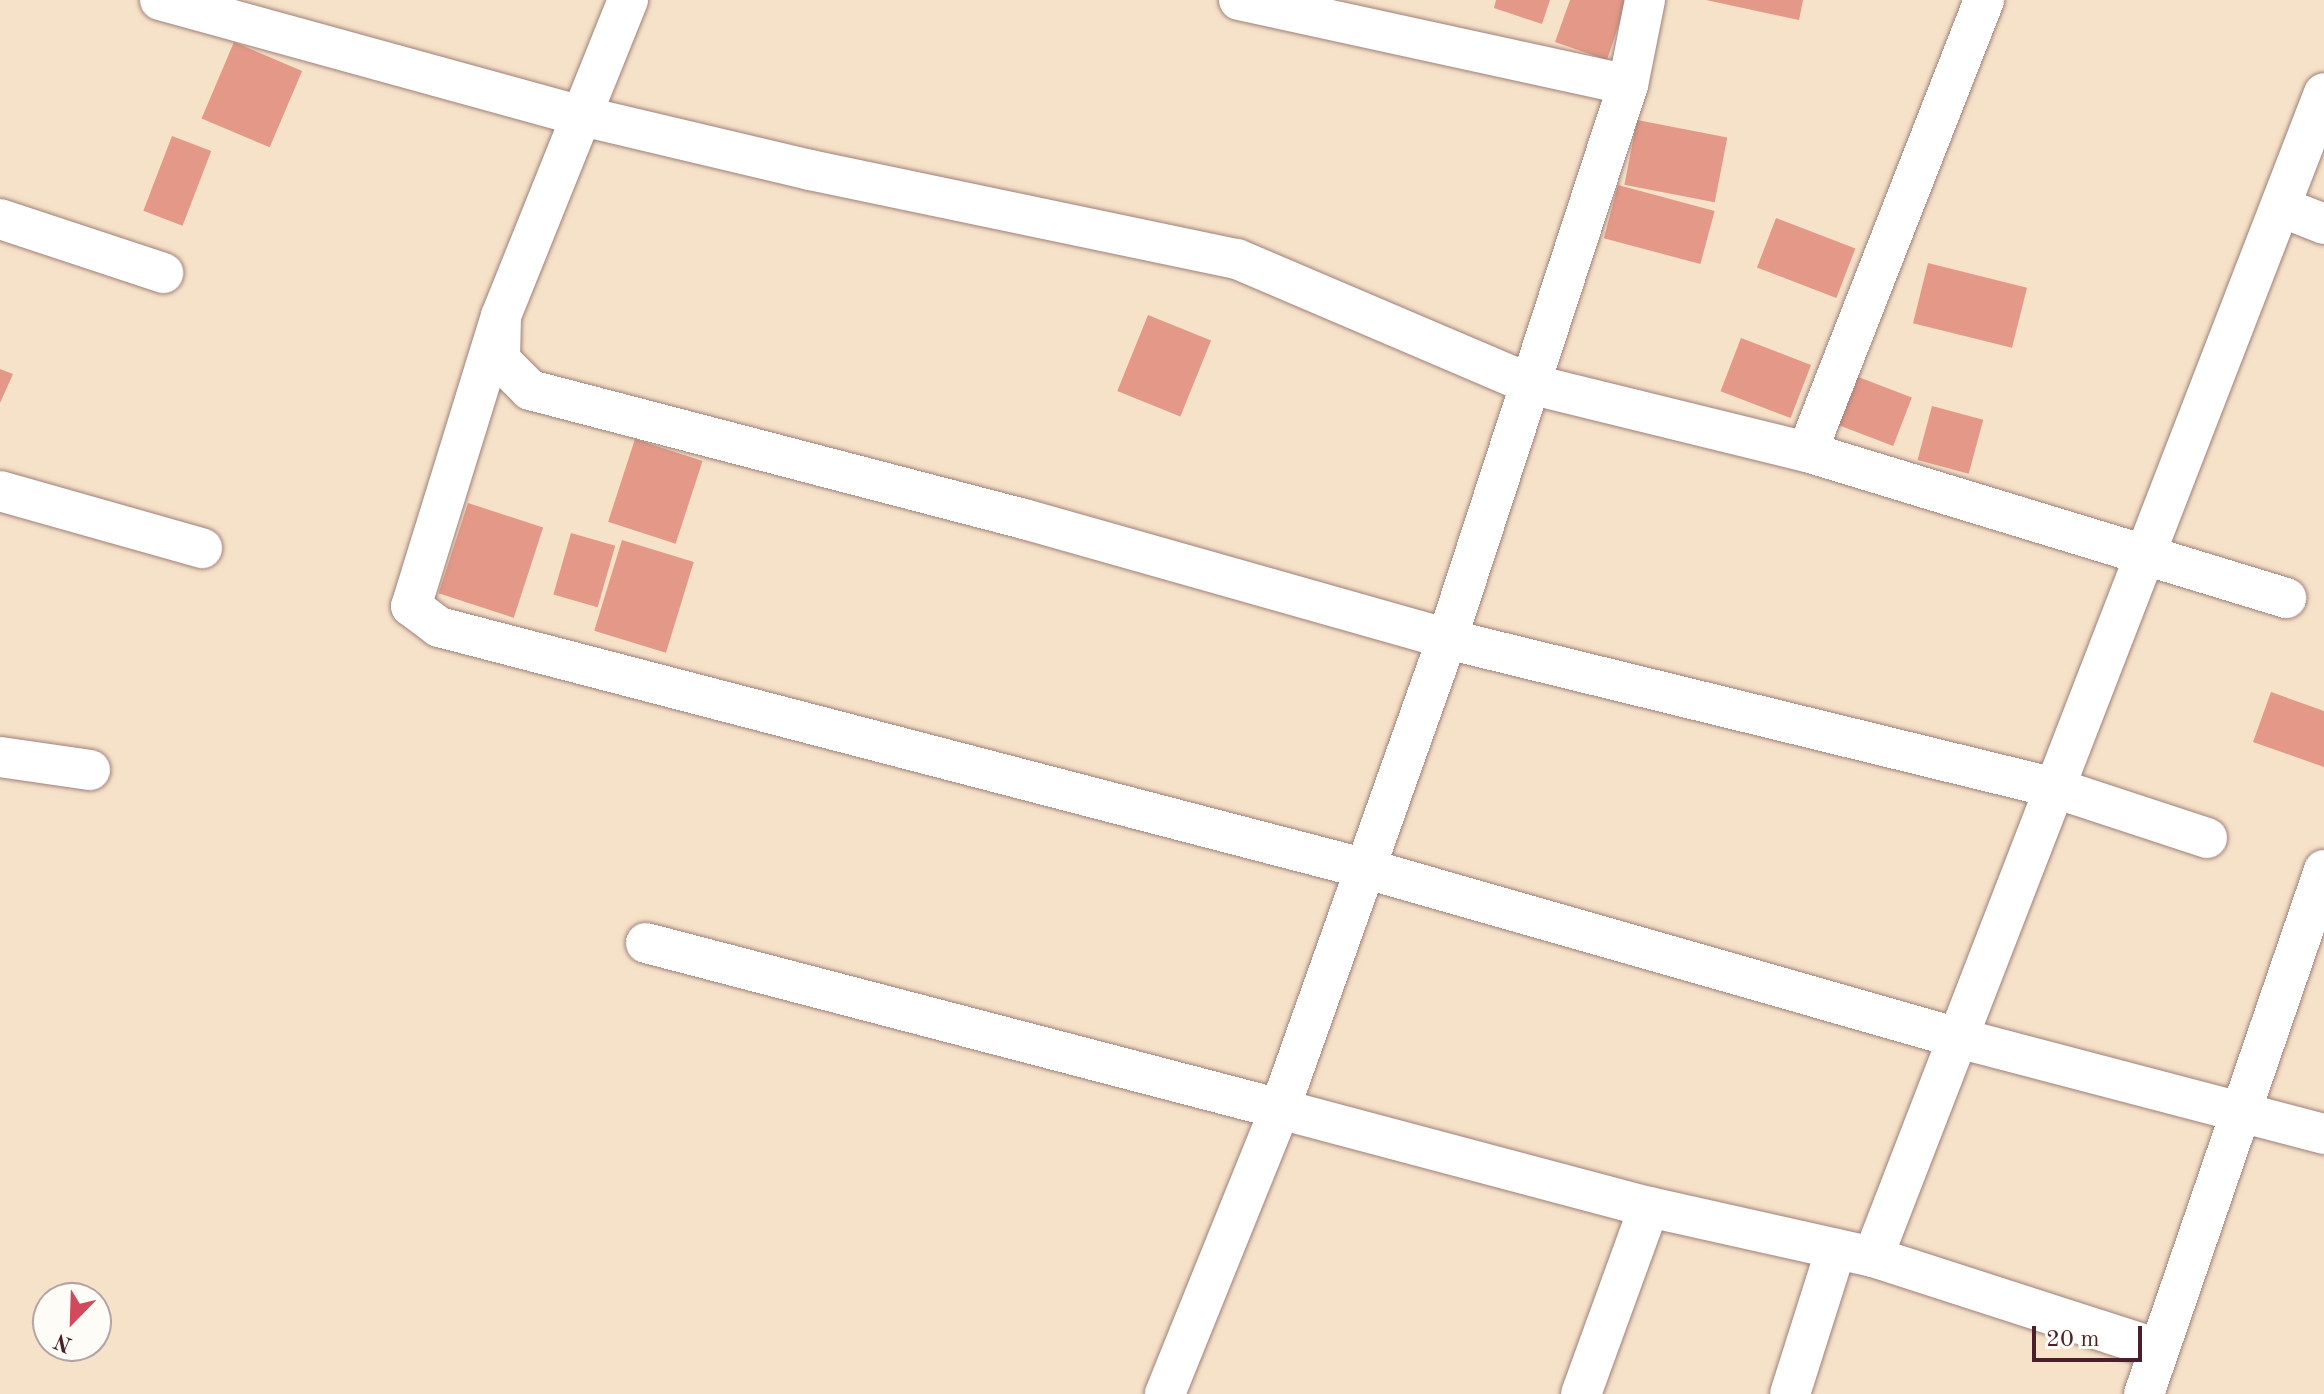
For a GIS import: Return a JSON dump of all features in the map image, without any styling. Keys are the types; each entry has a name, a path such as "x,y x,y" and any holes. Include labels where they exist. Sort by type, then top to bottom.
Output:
{"street":[{"path":"160,0 582,116 810,170 1237,259 1530,384 1807,452 2147,553 2286,598"},
{"path":"628,0 501,316 411,606 439,627 1367,869 1958,1038 2324,1134"},
{"path":"1239,0 1628,85"},
{"path":"1165,1394 1280,1109 1447,639 1628,85 1645,0"},
{"path":"1807,452 1984,0"},
{"path":"1790,1394 1958,1038 2324,93"},
{"path":"2281,207 2324,224"},
{"path":"0,219 163,273"},
{"path":"501,316 500,360 530,390 1009,515 1447,639 2055,788 2207,838"},
{"path":"0,491 202,548"},
{"path":"0,757 90,770"},
{"path":"2144,1394 2324,870"},
{"path":"646,943 1649,1207 1855,1253 2157,1349"},
{"path":"1581,1394 1649,1207"}],"building":[{"path":"1496,0 1550,0 1542,24 1494,8"},
{"path":"1570,0 1627,0 1607,60 1555,42"},
{"path":"1706,0 1803,0 1799,20"},
{"path":"234,42 302,71 270,147 202,118"},
{"path":"1637,120 1727,138 1715,202 1624,185"},
{"path":"172,136 211,151 183,226 143,211"},
{"path":"1618,185 1715,211 1700,264 1604,238"},
{"path":"1776,218 1855,248 1836,298 1757,267"},
{"path":"1928,263 2027,288 2012,348 1913,323"},
{"path":"1148,315 1211,340 1180,417 1117,391"},
{"path":"1741,338 1811,365 1791,418 1721,391"},
{"path":"0,369 13,374 0,403"},
{"path":"1853,375 1912,398 1893,446 1834,424"},
{"path":"1932,406 1983,420 1969,474 1918,460"},
{"path":"635,439 703,461 676,544 608,522"},
{"path":"468,503 543,527 514,618 439,593"},
{"path":"571,533 615,546 598,607 553,595"},
{"path":"622,540 694,562 666,653 594,631"},
{"path":"2271,692 2324,711 2324,767 2253,742"}]}
